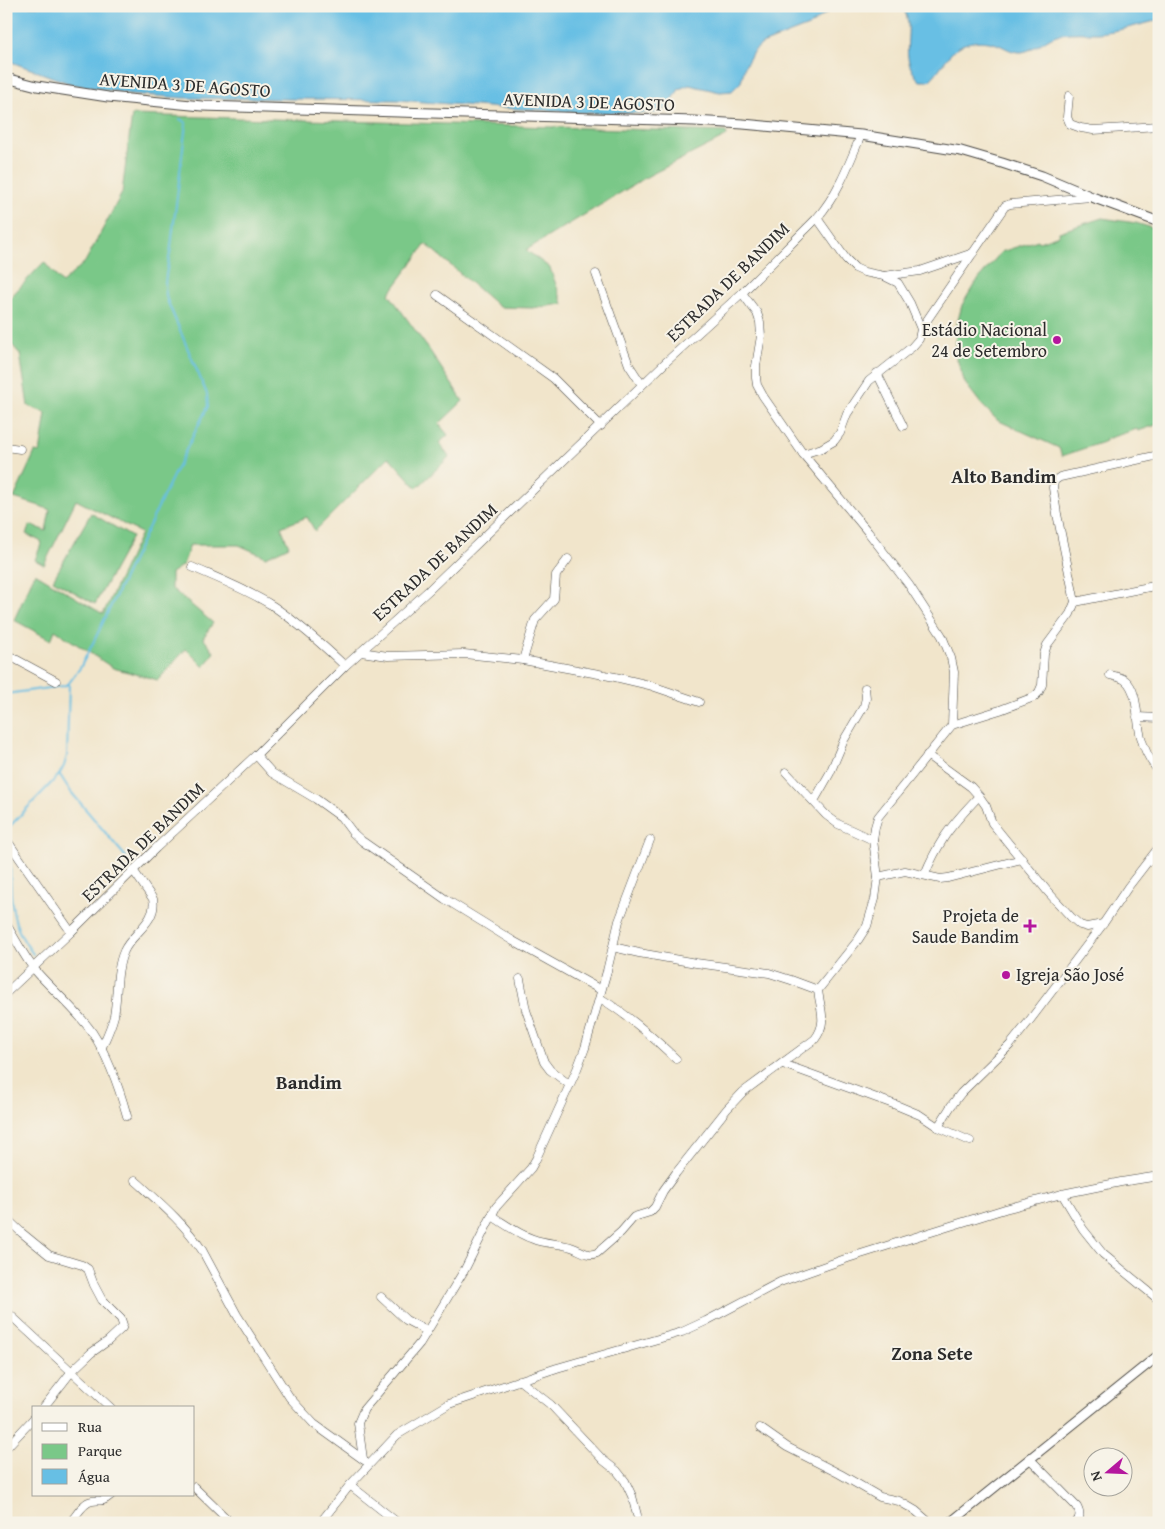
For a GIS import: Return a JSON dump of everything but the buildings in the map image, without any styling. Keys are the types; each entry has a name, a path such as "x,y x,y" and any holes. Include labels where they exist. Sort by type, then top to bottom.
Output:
{"street":[{"name":"AVENIDA 3 DE AGOSTO","path":"6,78 37,86 108,97 202,106 743,124 861,135 961,151 982,157 1042,176 1159,222"},
{"path":"1069,96 1068,117 1070,124 1081,128 1093,130 1159,126"},
{"name":"ESTRADA DE BANDIM","path":"6,993 72,932 133,870 256,754 345,666 429,590 685,344 742,293 817,218 827,206 841,181 861,135"},
{"path":"920,328 1005,206 1092,197"},
{"path":"803,454 822,448 834,441 840,433 847,414 868,381 912,348 919,339 920,328 910,303 898,283 884,276 855,268 846,259 817,218"},
{"path":"884,276 920,271 973,253"},
{"path":"596,274 629,364 642,385"},
{"path":"742,293 757,313 760,322 761,336 756,366 757,385 763,396 803,454 909,585 942,636 951,658 954,672 952,725"},
{"path":"437,295 553,378 601,426"},
{"path":"878,373 903,426"},
{"path":"6,447 20,449"},
{"path":"492,1216 520,1234 532,1239 564,1245 586,1254 593,1255 597,1253 621,1232 634,1217 650,1212 655,1207 672,1179 727,1109 743,1092 815,1039 823,1024 818,990 867,926 875,899 878,877 873,840 878,817 952,725 1034,697 1042,685 1044,654 1047,645 1070,614 1075,602 1056,514 1054,481 1060,477 1159,454"},
{"path":"523,660 535,620 554,599 556,575 568,559"},
{"path":"192,567 272,606 315,638 345,666"},
{"path":"1075,602 1159,584"},
{"path":"361,652 388,656 464,654 523,660 649,685 699,702"},
{"path":"6,654 56,681"},
{"path":"1110,675 1125,680 1131,687 1141,738 1152,764 1159,772"},
{"path":"814,801 830,774 844,740 864,706 866,698 865,688"},
{"path":"1137,717 1159,718"},
{"path":"256,754 272,773 322,803 341,817 353,833 362,841 445,899 600,994 650,1034 676,1059"},
{"path":"927,755 971,788 986,806 992,823 1048,892 1071,917 1080,925 1087,927 1103,924"},
{"path":"786,772 826,815 838,824 873,840"},
{"path":"925,874 943,838 978,796"},
{"path":"6,839 72,932"},
{"path":"366,1461 358,1419 364,1409 412,1353 464,1268 501,1200 534,1163 570,1086 585,1048 619,921 650,840"},
{"path":"938,1127 961,1093 1010,1045 1103,924 1128,887 1155,859 1159,847"},
{"path":"878,877 905,871 925,874 940,879 948,878 1022,859"},
{"path":"101,1049 114,1017 121,958 124,949 145,926 154,905 153,899 133,870"},
{"path":"6,924 33,968 75,1011 93,1034 112,1068 127,1116"},
{"path":"613,947 696,964 769,973 818,990"},
{"path":"520,979 526,1010 544,1062 550,1070 570,1086"},
{"path":"783,1064 896,1105 920,1115 938,1127 970,1141"},
{"path":"320,1523 366,1461 396,1435 449,1404 519,1380 682,1332 774,1285 801,1274 1006,1209 1062,1194 1159,1176"},
{"path":"135,1180 170,1212 194,1238 244,1327 290,1398 314,1424 366,1461"},
{"path":"1062,1194 1083,1229 1103,1254 1159,1300"},
{"path":"6,1218 49,1255 82,1265 88,1269 102,1300 121,1319 123,1324 122,1328 108,1341 91,1353 72,1371 45,1406"},
{"path":"382,1297 406,1320 427,1331"},
{"path":"6,1311 109,1406"},
{"path":"950,1523 1159,1355"},
{"path":"519,1380 551,1405 603,1460 617,1471 625,1481 638,1515"},
{"path":"6,1448 32,1420"},
{"path":"760,1428 788,1447 880,1497 898,1501 916,1511 930,1523"},
{"path":"1030,1459 1076,1506 1080,1512 1076,1523"},
{"path":"350,1485 398,1523"},
{"path":"195,1488 232,1523"},
{"path":"73,1519 86,1503 93,1500 104,1501 111,1496"}],"green space":[{"path":"132,115 726,132 727,136 650,175 526,250 550,268 563,304 532,308 499,307 426,244 389,294 463,401 439,424 448,435 439,443 449,457 417,488 389,457 315,531 307,517 281,527 289,546 266,557 239,545 190,545 183,565 171,573 171,588 213,623 203,638 214,652 204,667 186,649 158,680 113,668 55,630 51,640 14,620 35,573 103,614 141,533 76,500 44,565 35,560 42,542 26,534 30,525 46,531 50,510 14,498 35,452 40,453 46,413 28,406 20,354 6,338 6,302 44,262 62,283 85,262 122,193"},
{"name":"Estádio Nacional 24 de Setembro","path":"1102,218 1136,223 1159,230 1159,424 1106,439 1106,441 1062,456 1059,448 997,420 982,405 965,383 955,353 956,328 962,305 974,285 1001,252 1038,240 1039,242 1059,235 1059,232"},
{"path":"91,513 132,537 95,604 53,580"}],"water":[{"path":"6,6 835,6 811,25 762,44 753,52 745,66 741,82 732,91 720,92 689,85 679,89 665,109 657,113 589,113 398,100 182,98 129,94 71,84 6,60"},
{"path":"899,6 1159,6 1159,20 1106,32 1060,34 1032,49 1022,52 989,42 969,43 957,48 929,81 920,81 913,72 909,62 908,24 902,7"}],"waterway":[{"path":"10,826 59,775 64,766 67,756 69,683 80,668 95,639 208,406 207,394 167,300 166,292 166,279 186,123 180,119"},
{"path":"6,694 68,684"},
{"path":"60,775 71,792 131,863"},
{"path":"10,853 11,896 14,917 22,937 33,954"}],"place":[{"name":"Estádio Nacional 24 de Setembro","path":"1057,340"},
{"name":"Projeta de Saude Bandim","path":"1030,926"},
{"name":"Igreja São José","path":"1006,975"}],"district":[{"name":"Alto Bandim","path":"1004,476"},
{"name":"Bandim","path":"309,1082"},
{"name":"Zona Sete","path":"932,1353"}]}
